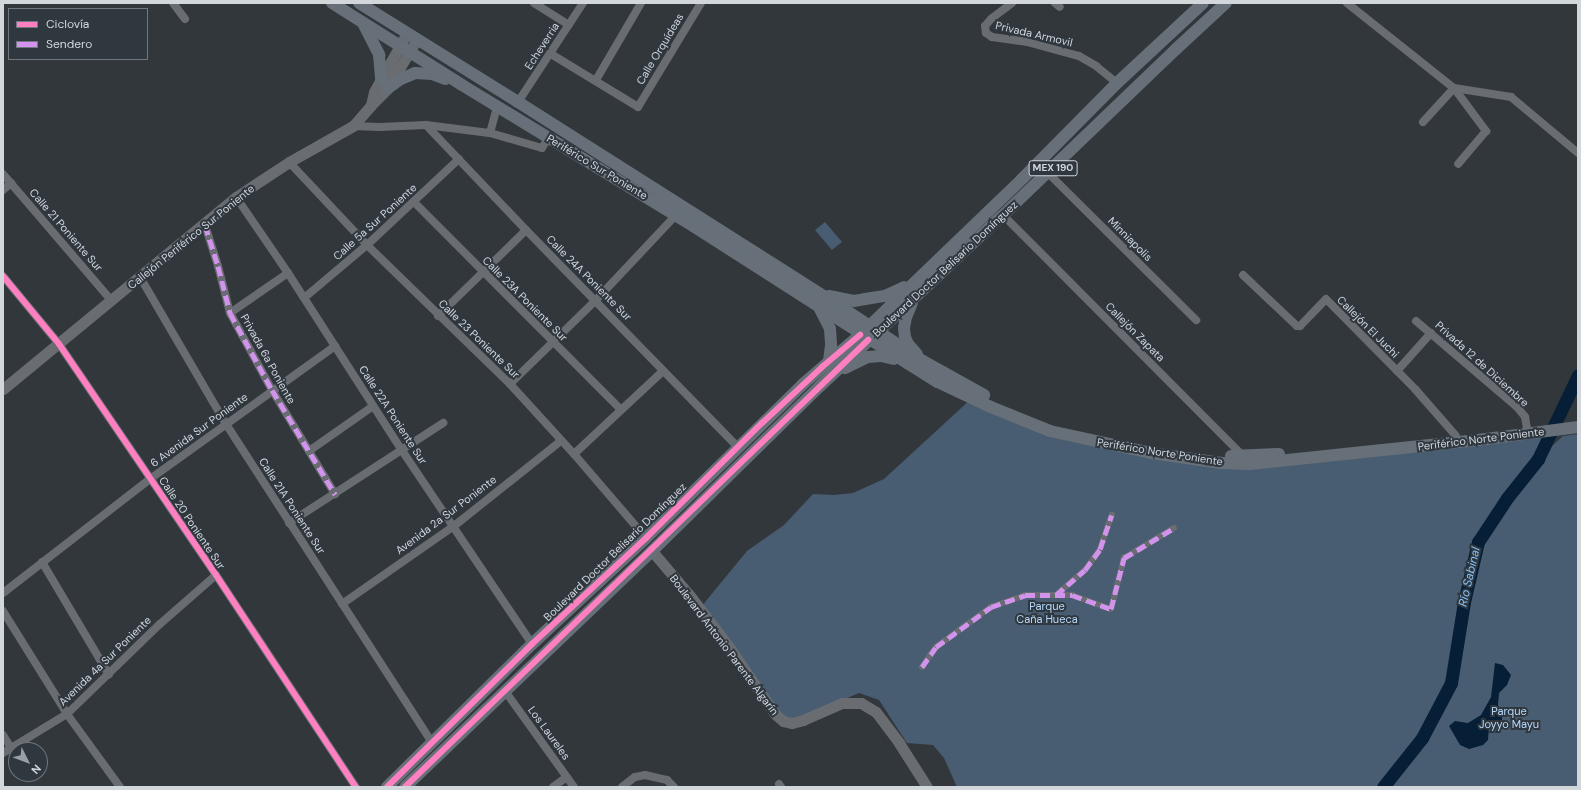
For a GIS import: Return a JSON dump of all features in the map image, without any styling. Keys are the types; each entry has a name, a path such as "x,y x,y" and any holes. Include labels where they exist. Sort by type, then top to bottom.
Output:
{"main road":[{"name":"Periférico Sur Poniente","path":"332,3 462,85 549,137 663,200 707,222 817,292 869,333"},
{"name":"Periférico Sur Poniente","path":"359,3 518,102 663,200 676,215 817,305 869,333"},
{"name":"Boulevard Doctor Belisario Domínguez","path":"405,787 652,551 829,377 869,333 1118,82 1203,3"},
{"name":"Boulevard Doctor Belisario Domínguez","path":"915,288 1003,215 1226,3"},
{"path":"362,22 379,55 384,84"},
{"path":"353,126 371,105 412,36"},
{"path":"384,84 415,73 432,74 462,85"},
{"name":"Callejón Periférico Sur Poniente","path":"3,389 112,301 236,197 289,162 353,126"},
{"path":"693,226 701,226 707,222"},
{"path":"817,292 854,301 885,296 915,288"},
{"path":"915,288 904,328 905,337 908,344 923,362"},
{"path":"817,305 830,329 831,345 829,362"},
{"name":"Boulevard Doctor Belisario Domínguez","path":"387,787 532,644 646,538 738,447 829,362 869,333"},
{"name":"Periférico Norte Poniente","path":"869,333 973,390 1052,425 1093,436 1157,449 1247,460 1527,428 1544,429"},
{"name":"Periférico Norte Poniente","path":"869,333 907,363 938,382 1050,431 1151,453 1221,463 1544,429 1578,420"},
{"path":"829,377 855,362 868,357 881,356 907,363"},
{"name":"Periférico Norte Poniente","path":"1560,426 1578,427"},
{"name":"Boulevard Antonio Parente Algarín","path":"652,551 691,597 729,647 775,714 783,721 792,723 803,720 842,703 861,703 876,712 903,748 927,787"}],"street":[{"path":"173,3 185,19"},
{"path":"534,3 570,25"},
{"name":"Echeverria","path":"518,102 551,54 583,3"},
{"path":"551,54 596,80 641,3"},
{"name":"Calle Orquídeas","path":"596,80 638,107 701,3"},
{"name":"Privada Armovil","path":"1012,3 991,19 986,26 986,33 992,37 1027,42 1079,56 1118,82"},
{"path":"1347,3 1454,88 1486,131 1458,164"},
{"path":"1454,88 1511,97 1578,153"},
{"path":"1423,122 1454,88"},
{"path":"490,133 497,106"},
{"path":"353,126 379,127 426,125 490,133 542,148 549,137"},
{"name":"Calle 24A Poniente Sur","path":"426,125 526,230 738,447"},
{"name":"Calle 5a Sur Poniente","path":"304,298 367,245 458,159"},
{"name":"Calle 23 Poniente Sur","path":"289,162 367,245 438,316 510,384 574,454 646,538"},
{"name":"Minniapolis","path":"1048,173 1196,320"},
{"name":"Calle 21 Poniente Sur","path":"3,174 112,301"},
{"path":"3,190 11,183"},
{"name":"Calle 22A Poniente Sur","path":"236,197 288,273 372,406 532,644"},
{"name":"Calle 23A Poniente Sur","path":"414,202 621,410"},
{"path":"510,384 596,300 676,215"},
{"name":"Callejón Zapata","path":"1003,215 1247,460"},
{"name":"Privada 6a Poniente","path":"204,225 218,266 230,313 272,390 335,494"},
{"path":"438,316 526,230"},
{"path":"230,313 288,273"},
{"name":"Calle 20 Poniente Sur","path":"3,276 58,344 216,575 356,787"},
{"name":"Callejón El Juchi","path":"1244,276 1297,326 1300,326 1326,299 1397,371 1456,436"},
{"name":"Calle 21A Poniente Sur","path":"140,277 226,424 432,743"},
{"name":"Privada 12 de Diciembre","path":"1416,321 1516,407 1525,417 1527,428"},
{"path":"1397,371 1431,333"},
{"name":"6 Avenida Sur Poniente","path":"3,593 150,479 335,346"},
{"path":"574,454 663,371"},
{"path":"309,451 372,406"},
{"path":"289,523 443,423"},
{"name":"Avenida 2a Sur Poniente","path":"342,604 454,526 561,441"},
{"path":"1056,595 1085,570 1100,549 1112,515"},
{"path":"922,667 936,647 991,607 1025,596 1072,595 1111,609 1124,558 1174,528"},
{"path":"42,562 109,675"},
{"name":"Avenida 4a Sur Poniente","path":"21,742 67,714 160,624 216,575"},
{"path":"3,611 67,714 120,787"},
{"name":"Los Laureles","path":"505,691 574,787"},
{"path":"622,787 635,777 645,776 667,780 674,787"},
{"path":"554,787 567,777"}],"green space":[{"path":"825,222 842,242 832,250 815,230"},
{"name":"Parque Caña Hueca","path":"971,399 1119,451 1229,469 1273,466 1550,434 1539,458 1563,436 1578,434 1578,787 957,787 944,758 933,745 907,743 879,700 859,693 794,721 779,713 701,607 747,551 784,525 813,494 834,495 853,493 884,479"}],"shaded area":[{"path":"1495,663 1503,665 1511,675 1507,685 1499,693 1498,705 1502,716 1502,724 1500,726 1489,727 1488,740 1483,745 1469,749 1460,745 1449,726 1455,721 1468,723 1481,715 1491,697"}],"waterway":[{"name":"Río Sabinal","path":"1383,787 1422,738 1451,683 1464,602 1478,542 1507,498 1538,459 1578,375"}],"marked path":[{"path":"205,225 218,266 230,313 272,390 335,494"},
{"path":"1056,595 1085,570 1100,549 1112,515"},
{"path":"922,667 936,647 991,607 1025,595 1072,595 1111,609 1124,558 1174,528"}],"cycle path":[{"path":"3,276 59,344 216,575 356,787"},
{"path":"387,787 532,644 646,538 762,423 822,367 860,335"},
{"path":"405,787 868,340"}],"park label":[{"name":"Parque Joyyo Mayu","path":"1509,718"}]}
